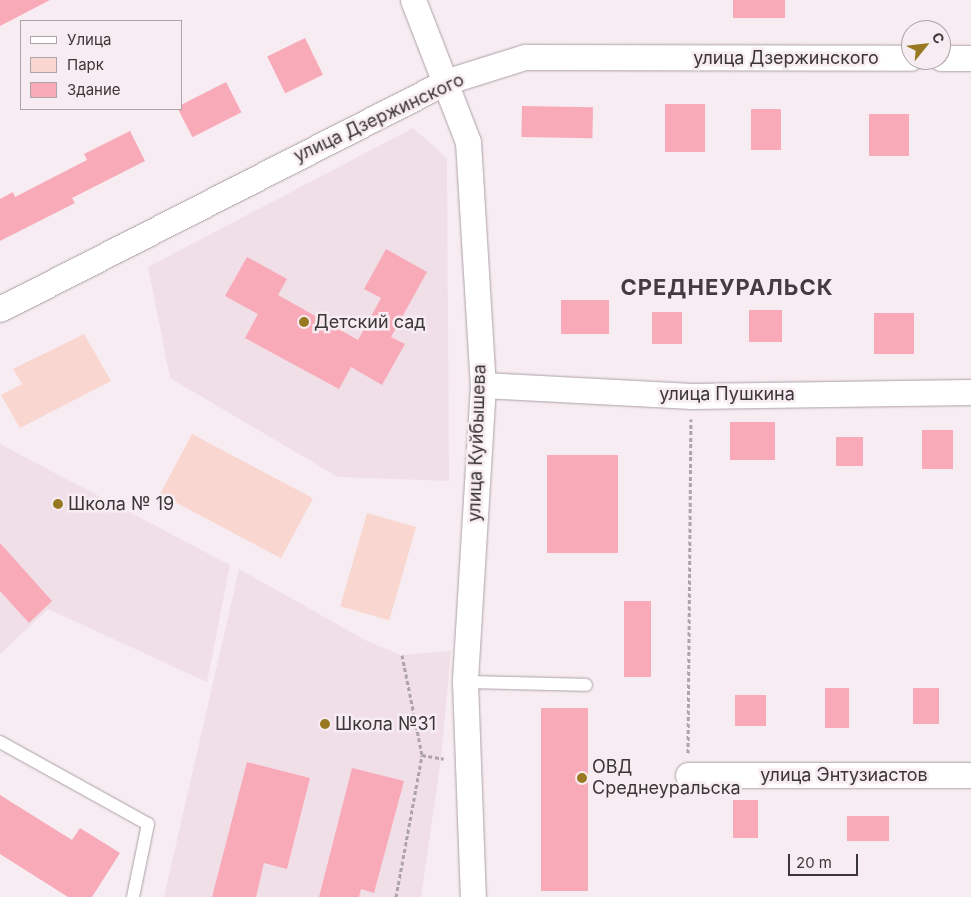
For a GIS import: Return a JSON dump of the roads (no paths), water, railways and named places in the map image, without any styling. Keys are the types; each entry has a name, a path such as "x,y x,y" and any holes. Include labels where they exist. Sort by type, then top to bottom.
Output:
{"street":[{"name":"улица Куйбышева","path":"413,0 468,142 483,385 465,682 473,897"},
{"name":"улица Дзержинского","path":"0,309 444,82 524,57 901,58"},
{"path":"951,58 971,58"},
{"name":"улица Пушкина","path":"483,385 692,396 971,392"},
{"name":"улица Энтузиастов","path":"688,774 971,774"}],"lane":[{"path":"465,682 586,686"},
{"path":"0,742 148,824 134,897"}],"place":[{"name":"Детский сад","path":"304,322"},
{"name":"Школа № 19","path":"58,504"},
{"name":"Школа №31","path":"325,724"},
{"name":"ОВД Среднеуральска","path":"582,778"}],"district":[{"name":"СРЕДНЕУРАЛЬСК","path":"727,288"}]}
